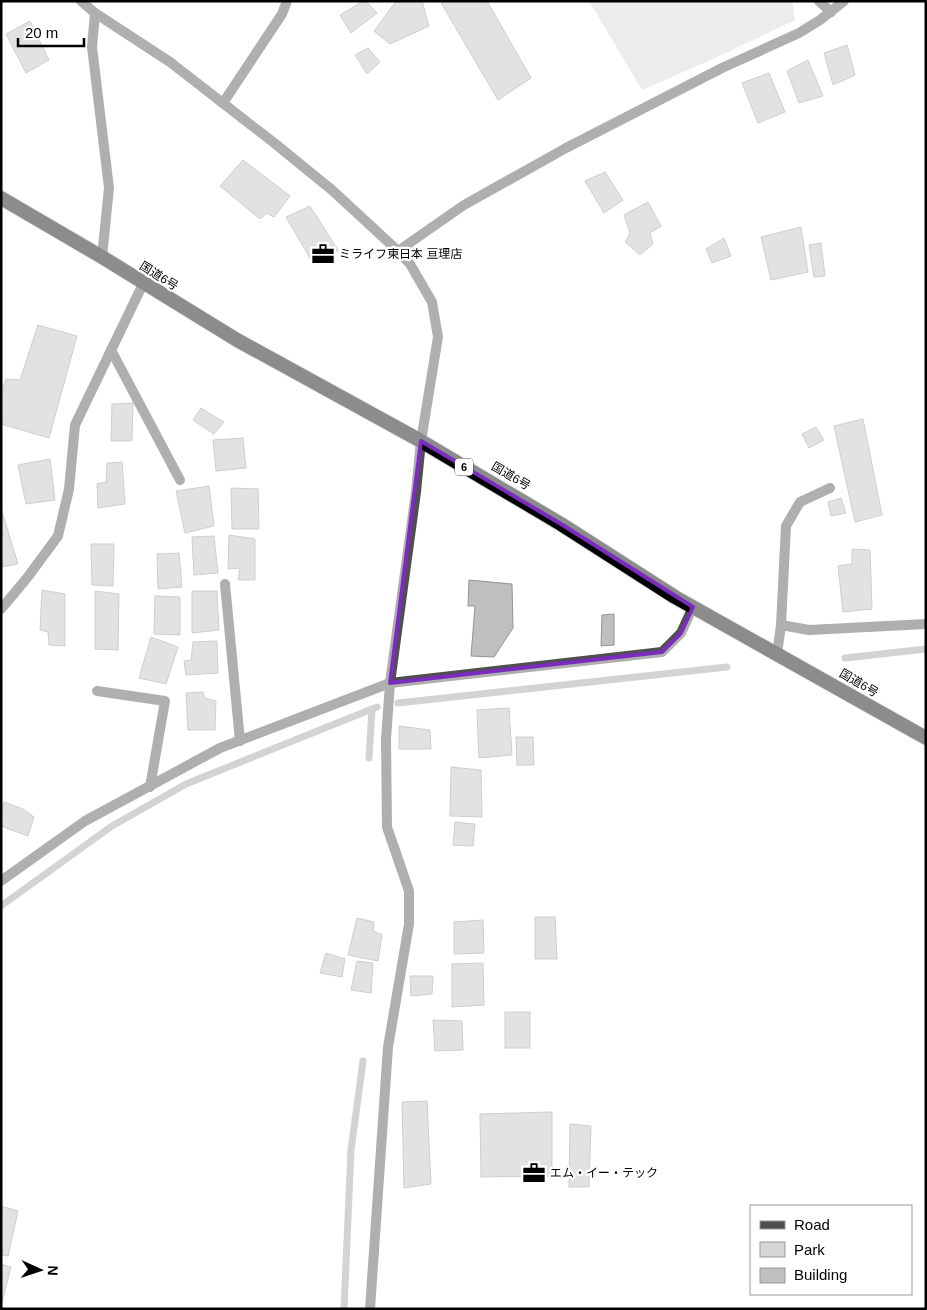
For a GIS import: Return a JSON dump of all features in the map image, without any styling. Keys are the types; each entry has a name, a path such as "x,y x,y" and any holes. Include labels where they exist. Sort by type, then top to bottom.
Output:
{"highway":[{"name":"国道6号","path":"1,198 102,257 143,284 237,340 421,441 561,524 694,607 926,738"}],"street":[{"path":"81,1 170,62 332,190 410,264 432,302 438,337 421,441 416,492 390,683 386,739 387,827 409,891 409,924 388,1047 370,1309"},
{"path":"223,103 282,14 287,1"},
{"path":"819,1 831,12"},
{"path":"398,251 464,205 566,148 722,68 799,33 844,1"},
{"path":"95,12 92,47 109,188 102,257"},
{"path":"1,609 58,536 69,489 75,425 143,284"},
{"path":"111,350 180,480"},
{"path":"777,654 781,625 786,526 800,502 830,488"},
{"path":"225,584 240,741"},
{"path":"1,882 85,822 220,748 390,683 662,652 681,634 694,607"},
{"path":"781,625 809,630 926,624"},
{"path":"97,691 165,701 150,787"}],"highlighted area":[{"path":"421,441 561,524 693,607 681,633 662,652 390,683"}],"green space":[{"path":"589,1 792,1 795,20 642,90"}],"building":[{"path":"366,1 377,13 351,33 340,15"},
{"path":"396,1 422,1 429,26 390,44 374,31"},
{"path":"440,1 487,1 531,78 498,100"},
{"path":"30,21 49,60 26,73 6,34"},
{"path":"847,45 855,75 833,85 824,53"},
{"path":"368,48 380,62 367,74 355,55"},
{"path":"808,60 823,96 799,103 787,71"},
{"path":"769,73 785,112 758,123 742,83"},
{"path":"243,160 290,196 274,217 267,213 260,219 220,186"},
{"path":"605,172 623,200 604,213 585,181"},
{"path":"648,202 661,226 650,233 653,244 640,255 625,242 630,233 624,215"},
{"path":"310,206 338,250 314,265 286,217"},
{"path":"801,227 808,272 771,280 761,237"},
{"path":"724,238 731,256 712,263 706,249"},
{"path":"821,243 825,276 814,277 809,245"},
{"path":"38,325 77,336 49,438 1,424 1,393 6,379 20,380"},
{"path":"133,403 132,441 111,441 112,404"},
{"path":"201,408 224,422 214,434 193,420"},
{"path":"863,419 882,515 855,522 834,426"},
{"path":"816,427 824,440 809,448 802,434"},
{"path":"243,438 246,468 216,471 213,440"},
{"path":"50,459 55,500 26,504 18,465"},
{"path":"122,462 125,504 98,508 97,484 106,482 107,463"},
{"path":"209,486 214,526 185,533 176,491"},
{"path":"231,488 258,489 259,529 232,529"},
{"path":"841,498 846,513 831,516 828,502"},
{"path":"1,508 18,564 1,567"},
{"path":"229,535 255,539 255,580 238,580 240,568 228,569"},
{"path":"214,536 218,573 194,575 192,537"},
{"path":"91,544 114,544 113,586 92,585"},
{"path":"852,549 870,550 872,609 843,612 838,566 852,564"},
{"path":"179,553 182,587 158,589 157,554"},
{"path":"469,580 512,584 513,628 494,657 471,656 475,606 468,606"},
{"path":"42,590 65,594 65,646 49,645 48,632 40,630"},
{"path":"95,591 119,594 118,650 95,649"},
{"path":"192,591 217,591 219,630 192,633"},
{"path":"155,596 180,597 180,635 154,634"},
{"path":"614,614 614,645 601,646 602,615"},
{"path":"151,637 178,647 166,684 139,678"},
{"path":"217,641 218,673 186,675 184,661 191,660 193,642"},
{"path":"203,692 205,698 216,701 215,730 188,730 186,693"},
{"path":"509,708 512,755 479,758 477,710"},
{"path":"399,726 430,730 431,749 399,749"},
{"path":"516,737 533,737 534,765 517,765"},
{"path":"451,767 481,770 482,817 450,816"},
{"path":"4,802 23,809 34,817 28,836 1,826 1,810"},
{"path":"455,822 475,824 473,846 453,845"},
{"path":"535,917 555,917 557,959 535,959"},
{"path":"357,918 374,922 373,931 382,935 378,961 348,955"},
{"path":"483,920 484,953 454,954 454,922"},
{"path":"326,953 345,959 342,977 320,973"},
{"path":"357,961 373,963 371,993 351,990"},
{"path":"483,963 484,1005 452,1007 452,964"},
{"path":"410,976 433,976 432,994 411,996"},
{"path":"505,1012 530,1012 530,1048 505,1048"},
{"path":"433,1020 462,1021 463,1050 435,1051"},
{"path":"427,1101 431,1184 404,1188 402,1102"},
{"path":"552,1112 552,1176 481,1177 480,1114"},
{"path":"570,1124 591,1126 589,1187 569,1187"},
{"path":"1,1206 18,1211 8,1256 1,1255"},
{"path":"1,1264 11,1267 1,1306"}],"waterway":[{"path":"845,658 926,649"},
{"path":"398,703 727,667"},
{"path":"1,906 112,826 186,784 377,707"},
{"path":"369,758 372,709"},
{"path":"344,1309 351,1150 363,1061"}],"place":[{"name":"ミライフ東日本 亘理店","path":"323,254"},
{"name":"エム・イー・テック","path":"534,1173"}]}
